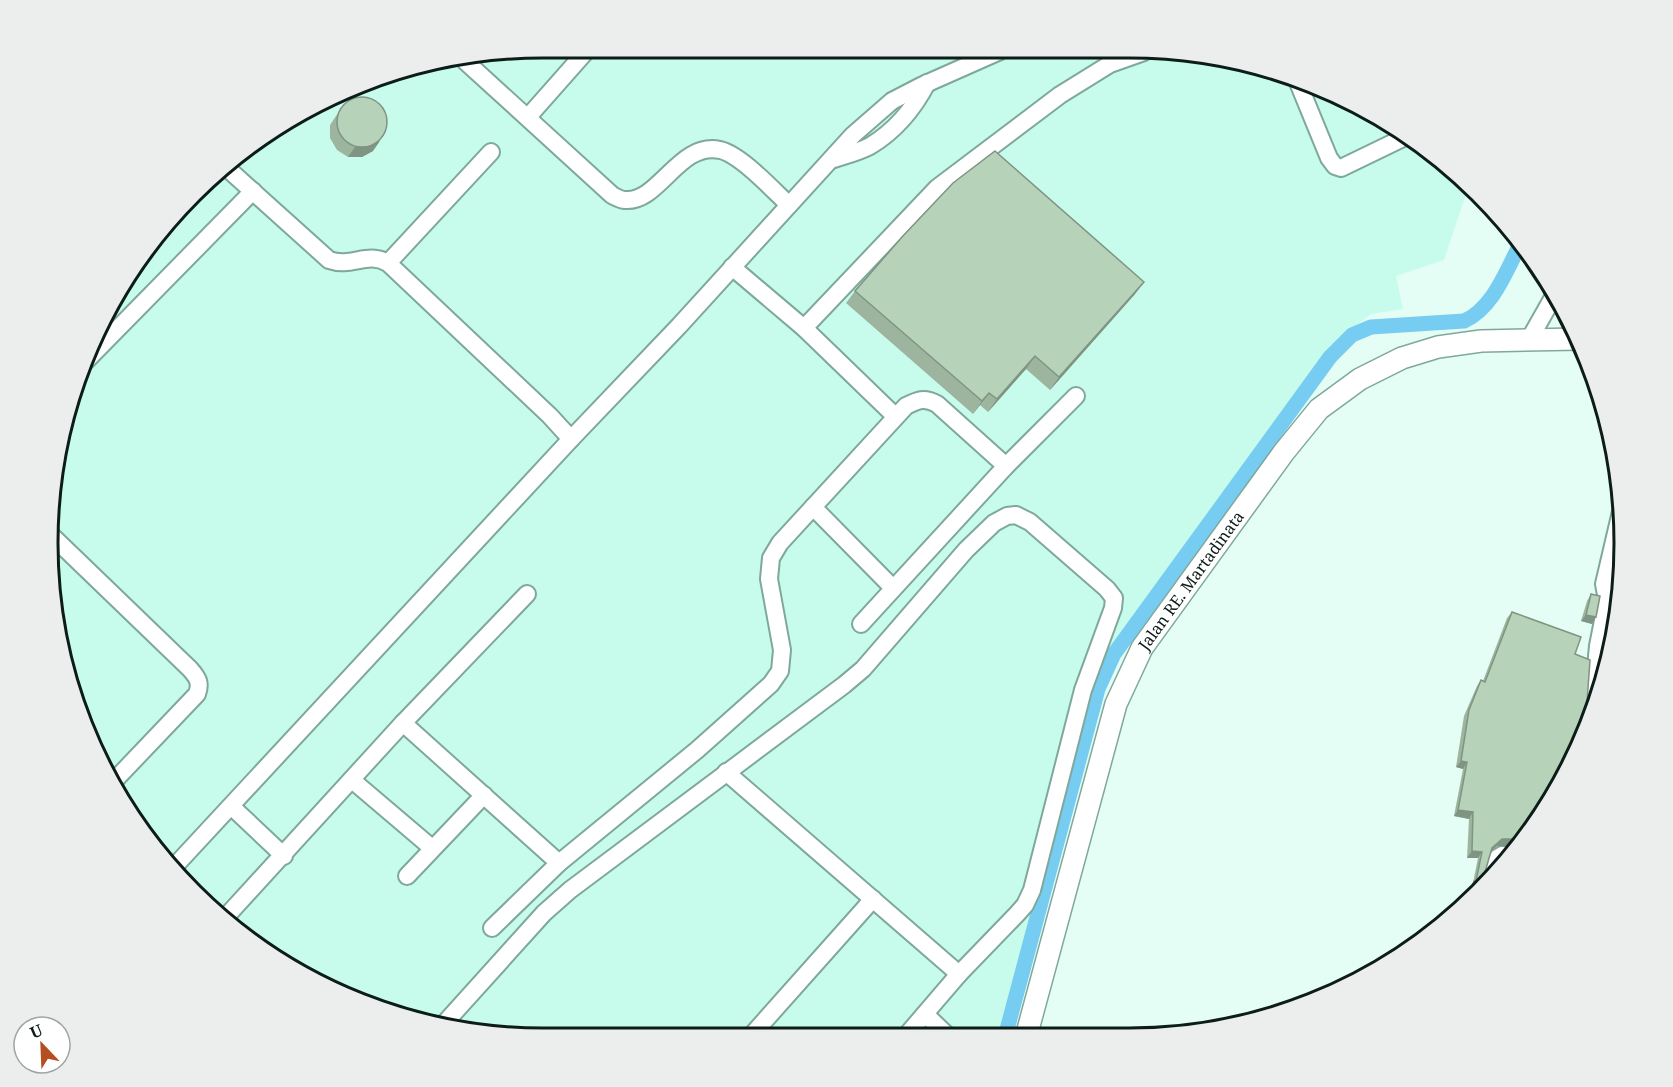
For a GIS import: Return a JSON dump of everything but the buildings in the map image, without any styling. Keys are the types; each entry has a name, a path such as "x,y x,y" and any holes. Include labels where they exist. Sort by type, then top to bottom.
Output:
{"main road":[{"name":"Jalan RE. Martadinata","path":"1028,1028 1116,704 1129,674 1149,638 1284,452 1319,409 1360,379 1402,358 1438,347 1568,337"}],"street":[{"path":"528,117 580,58"},
{"path":"178,862 872,117 892,101 984,58"},
{"path":"804,328 937,188 1060,95 1110,64 1127,58"},
{"path":"469,65 612,195 624,201 638,198 649,191 690,156 704,149 722,150 743,163 789,205"},
{"path":"1300,90 1329,158 1335,166 1341,168 1399,140"},
{"path":"388,263 491,152"},
{"path":"231,173 329,260 339,264 379,258 388,263 550,416 571,439"},
{"path":"100,348 253,191"},
{"path":"732,267 804,328 895,416"},
{"path":"1529,340 1550,302"},
{"path":"861,624 1006,466 1076,396"},
{"path":"492,928 559,863 697,750 771,684 780,671 782,650 769,579 771,558 780,543 906,406 928,399 937,404 1006,466"},
{"path":"813,507 893,588"},
{"path":"449,1019 544,913 570,890 863,669 966,550 994,523 1007,516 1016,515 1030,522 1107,589 1114,598 1113,608 1083,690 1032,890 1017,914 959,974 913,1028"},
{"path":"58,541 190,669 200,686 197,694 118,777"},
{"path":"1596,677 1607,600 1604,584 1614,542"},
{"path":"230,913 403,723 527,594"},
{"path":"403,723 559,863"},
{"path":"726,772 959,974"},
{"path":"352,780 432,848"},
{"path":"407,876 484,795"},
{"path":"231,806 284,856"},
{"path":"758,1028 873,899"},
{"path":"925,1014 940,1028"}],"shaded area":[{"path":"544,58 1130,58 1193,63 1255,75 1315,95 1372,123 1425,159 1466,195 1444,260 1396,276 1403,309 1371,314 1342,337 1102,659 1000,1028 544,1028 480,1024 449,1019 418,1012 358,992 301,964 274,947 224,908 201,886 179,863 140,813 123,786 95,729 75,669 68,638 58,544 68,449 84,388 109,329 140,274 179,224 224,179 274,140 329,109 388,84 449,68"}],"waterway":[{"path":"1007,1028 1098,689 1114,654 1330,357 1352,335 1371,327 1464,321 1484,307 1492,297 1517,252"}]}
